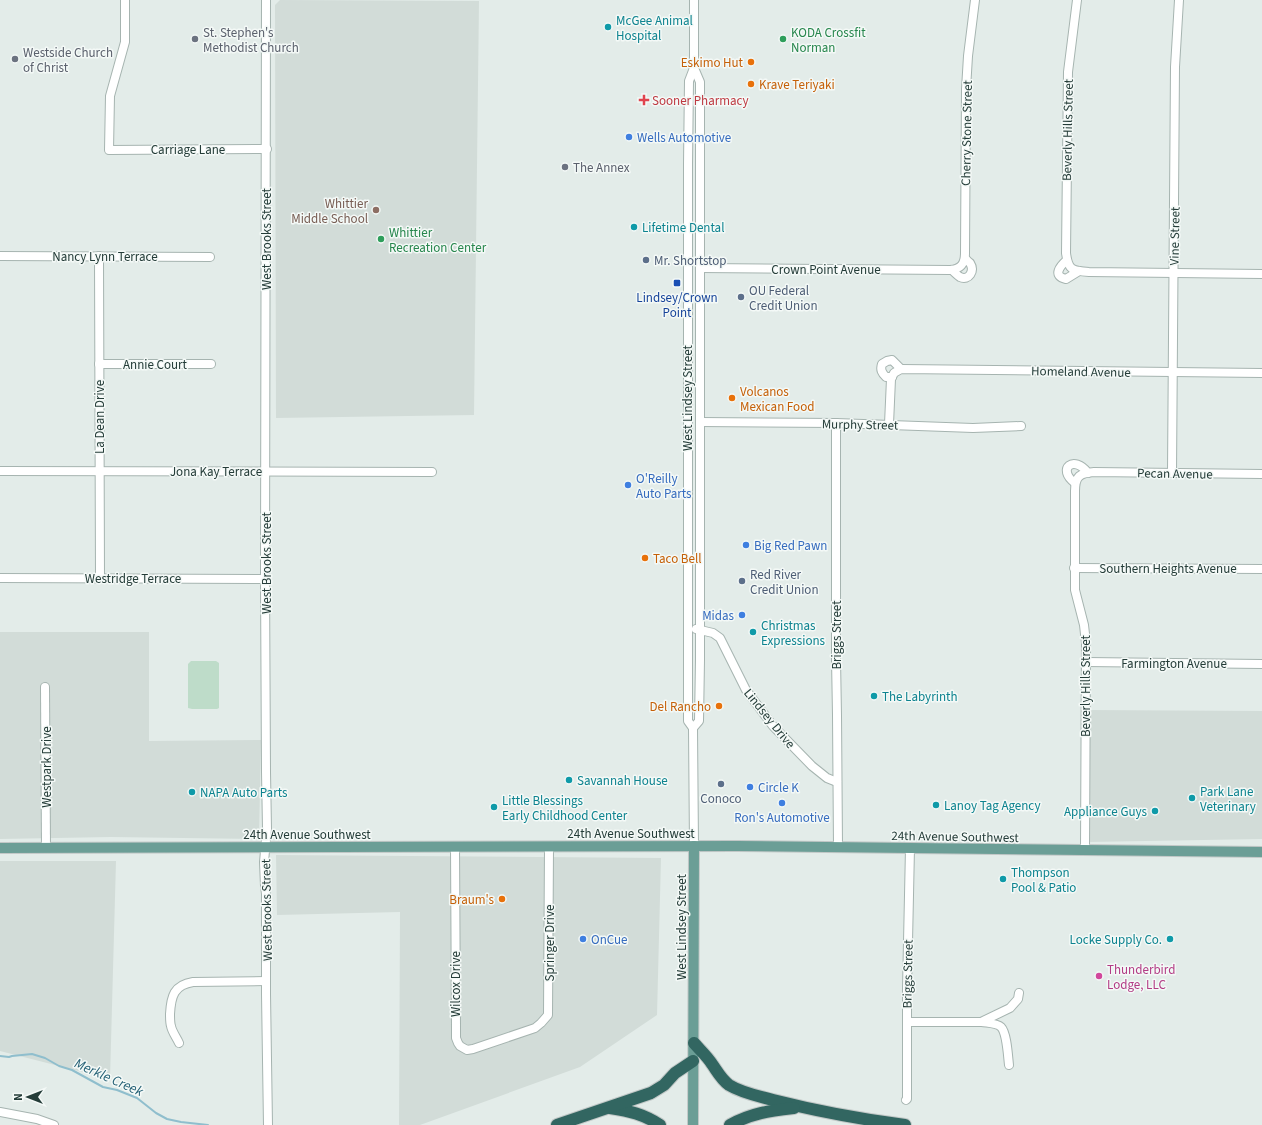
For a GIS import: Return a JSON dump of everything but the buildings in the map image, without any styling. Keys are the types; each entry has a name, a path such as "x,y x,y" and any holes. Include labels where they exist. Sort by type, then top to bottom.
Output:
{"highway":[{"path":"694,1043 712,1063 718,1074 737,1089 801,1107 905,1125"},
{"path":"557,1125 658,1089 675,1073 693,1061"},
{"path":"730,1125 753,1114 801,1107"},
{"path":"607,1108 628,1110 638,1113 660,1125"}],"main road":[{"name":"24th Avenue Southwest","path":"0,848 694,846 1262,852"},
{"name":"West Lindsey Street","path":"693,1125 694,846"}],"street":[{"name":"Carriage Lane","path":"125,0 125,42 110,96 108,150 267,149"},
{"name":"West Brooks Street","path":"266,0 267,149 265,579 267,829 264,862 266,894 268,1125"},
{"name":"West Lindsey Street","path":"694,0 694,68 689,82 688,176 688,721 693,728 694,846"},
{"name":"Cherry Stone Street","path":"964,262 967,67 975,0"},
{"name":"Beverly Hills Street","path":"1077,0 1068,72 1068,264 1060,266 1058,273 1061,278 1066,279 1079,272"},
{"name":"Vine Street","path":"1172,473 1175,67 1179,0"},
{"name":"West Lindsey Street","path":"693,728 699,721 700,660 700,82 694,68"},
{"path":"688,176 700,176"},
{"path":"688,205 700,205"},
{"name":"Nancy Lynn Terrace","path":"0,256 210,257"},
{"name":"La Dean Drive","path":"99,256 100,578"},
{"name":"Crown Point Avenue","path":"700,268 952,270 958,269 964,262 970,263 972,273 970,276 962,278 952,270"},
{"path":"1068,264 1072,270 1079,272 1262,274"},
{"name":"Homeland Avenue","path":"892,377 886,377 881,367 882,364 892,360 901,369 1262,373"},
{"name":"Annie Court","path":"99,364 211,364"},
{"path":"889,424 890,388 892,377 894,373 901,369"},
{"name":"Murphy Street","path":"688,415 700,418 973,428 1020,426"},
{"name":"Briggs Street","path":"836,423 835,555 838,847"},
{"path":"688,446 700,446"},
{"name":"Pecan Avenue","path":"1088,473 1078,464 1071,464 1068,467 1066,474 1067,476 1077,480 1088,473 1262,474"},
{"name":"Jona Kay Terrace","path":"0,471 432,472"},
{"name":"Beverly Hills Street","path":"1077,480 1074,590 1086,635 1085,849"},
{"name":"Southern Heights Avenue","path":"1074,568 1262,569"},
{"name":"Westridge Terrace","path":"0,578 265,579"},
{"name":"Lindsey Drive","path":"688,628 700,629 713,633 720,638 746,690 773,726 812,766 827,778 837,782"},
{"path":"688,660 700,660"},
{"name":"Farmington Avenue","path":"1086,662 1262,664"},
{"name":"Westpark Drive","path":"45,687 46,847"},
{"name":"Wilcox Drive","path":"455,846 456,1021 458,1043 463,1049 473,1049 530,1030"},
{"name":"Springer Drive","path":"530,1030 538,1026 548,1015 549,847"},
{"name":"Briggs Street","path":"906,1100 910,848"},
{"path":"179,1043 170,1026 170,1007 172,996 180,986 193,982 266,981"},
{"path":"981,1022 1010,1008 1018,999 1019,993"},
{"path":"907,1022 981,1022 1000,1026 1005,1036 1009,1065"},
{"path":"0,1112 37,1119 54,1125"}],"shaded area":[{"name":"Whittier Middle School","path":"280,0 479,1 474,415 276,418 275,5"},
{"path":"0,632 149,632 149,741 261,740 259,839 111,837 0,839"},
{"path":"1087,710 1262,711 1262,839 1087,842"},
{"path":"276,855 661,858 657,1015 580,1067 420,1125 399,1125 400,912 277,915"},
{"path":"0,861 116,861 110,1079 0,1051"}],"green space":[{"path":"191,661 216,661 219,663 219,708 188,708 188,664"}],"waterway":[{"name":"Merkle Creek","path":"0,1056 9,1057 32,1054 45,1058 59,1066 72,1070 103,1087 117,1090 137,1098 156,1113 167,1119 208,1125"}],"place":[{"name":"McGee Animal Hospital","path":"608,27"},
{"name":"St. Stephen's Methodist Church","path":"195,39"},
{"name":"KODA Crossfit Norman","path":"783,39"},
{"name":"Westside Church of Christ","path":"15,59"},
{"name":"Eskimo Hut","path":"751,62"},
{"name":"Krave Teriyaki","path":"751,84"},
{"name":"Sooner Pharmacy","path":"644,100"},
{"name":"Wells Automotive","path":"629,137"},
{"name":"The Annex","path":"565,167"},
{"name":"Whittier Middle School","path":"376,210"},
{"name":"Lifetime Dental","path":"634,227"},
{"name":"Whittier Recreation Center","path":"381,239"},
{"name":"Mr. Shortstop","path":"646,260"},
{"name":"Lindsey/Crown Point","path":"677,283"},
{"name":"OU Federal Credit Union","path":"741,297"},
{"name":"Volcanos Mexican Food","path":"732,398"},
{"name":"O'Reilly Auto Parts","path":"628,485"},
{"name":"Big Red Pawn","path":"746,545"},
{"name":"Taco Bell","path":"645,558"},
{"name":"Red River Credit Union","path":"742,581"},
{"name":"Midas","path":"742,615"},
{"name":"Christmas Expressions","path":"753,632"},
{"name":"The Labyrinth","path":"874,696"},
{"name":"Del Rancho","path":"719,706"},
{"name":"Savannah House","path":"569,780"},
{"name":"Conoco","path":"721,784"},
{"name":"Circle K","path":"750,787"},
{"name":"NAPA Auto Parts","path":"192,792"},
{"name":"Park Lane Veterinary","path":"1192,798"},
{"name":"Ron's Automotive","path":"782,803"},
{"name":"Lanoy Tag Agency","path":"936,805"},
{"name":"Little Blessings Early Childhood Center","path":"494,807"},
{"name":"Appliance Guys","path":"1155,811"},
{"name":"Thompson Pool & Patio","path":"1003,879"},
{"name":"Braum's","path":"502,899"},
{"name":"OnCue","path":"583,939"},
{"name":"Locke Supply Co.","path":"1170,939"},
{"name":"Thunderbird Lodge, LLC","path":"1099,976"}]}
